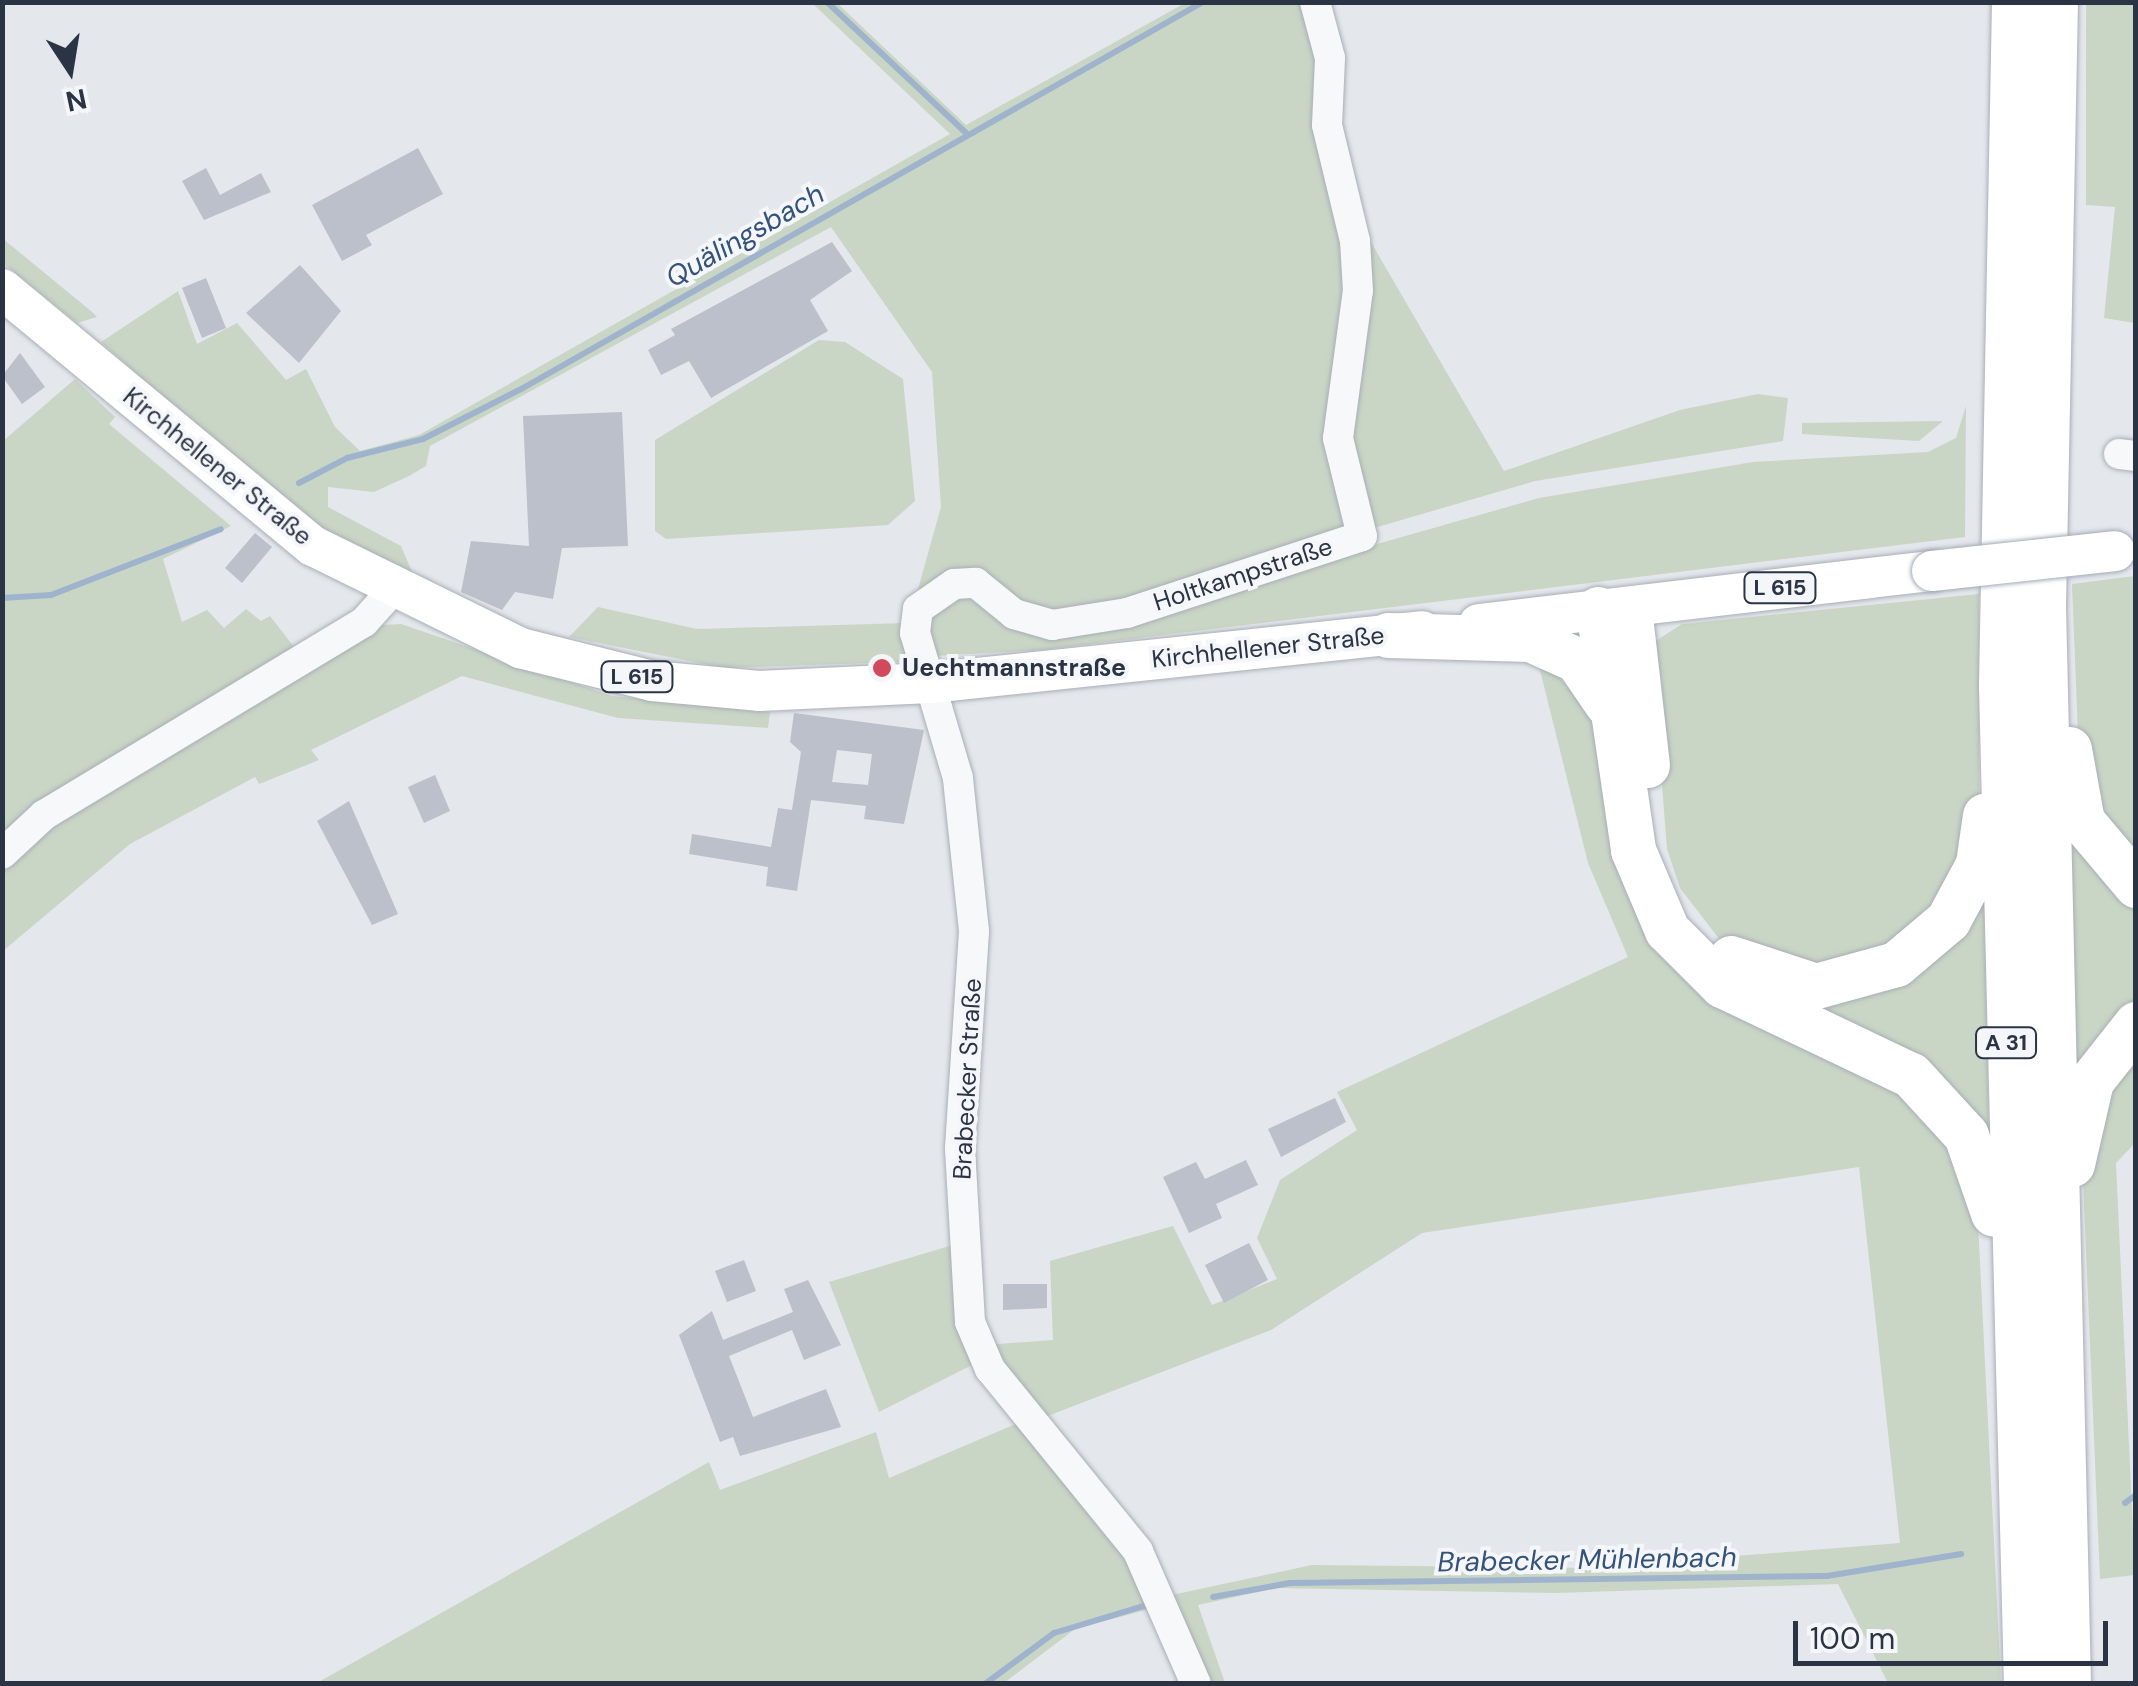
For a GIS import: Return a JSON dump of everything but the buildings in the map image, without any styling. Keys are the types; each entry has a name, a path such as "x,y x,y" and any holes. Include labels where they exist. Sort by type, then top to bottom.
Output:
{"highway":[{"name":"A 31","path":"2014,2 2001,685 2014,1402 2026,1684"},
{"name":"A 31","path":"2055,2 2042,523 2053,1270 2068,1684"},
{"path":"2042,523 2062,602 2075,803 2095,843 2136,885"},
{"path":"1614,607 1656,843 1672,890 1696,930 1738,963 1816,986 1896,964 1948,920 1978,864 1987,733 2001,685"},
{"path":"1614,607 1608,705 1633,850 1682,951 1722,985 1910,1075 1966,1135 1995,1224 1996,1358 2014,1402"},
{"path":"1388,635 1540,642 1577,660 1608,705"},
{"path":"2053,1270 2071,1246 2075,1124 2091,1081 2136,1024"}],"main road":[{"name":"Kirchhellener Straße","path":"2,289 258,506 390,592 520,648 652,681 758,690 930,683 2125,550"}],"street":[{"name":"Holtkampstraße","path":"930,683 914,633 918,609 954,584 976,583 1014,614 1052,626 1127,613 1362,536 1338,438 1358,291 1355,241 1327,125 1330,58 1315,2"},
{"path":"2,854 60,804 364,622 390,592"},
{"name":"Brabecker Straße","path":"930,683 958,778 974,931 960,1148 970,1322 990,1369 1164,1596 1196,1684"}],"green space":[{"path":"1309,2 1365,232 1504,471 1680,410 1758,394 1788,398 1783,441 1535,481 1374,528 1373,519 1066,617 1006,596 918,589 941,507 932,372 831,227 430,446 426,466 409,476 374,492 328,487 328,507 401,546 413,574 345,544 249,474 101,342 178,291 197,344 237,323 286,380 306,369 335,427 360,451 419,435 950,134 812,3 837,3 966,125 1185,3"},
{"path":"2086,3 2135,3 2135,323 2104,318 2115,207 2086,205"},
{"path":"2,238 97,317 77,323 3,263"},
{"path":"819,340 845,342 903,379 915,501 888,525 666,539 655,531 655,440"},
{"path":"75,379 115,417 109,424 231,526 163,559 182,622 207,610 224,628 246,609 261,621 270,616 298,652 3,844 3,441"},
{"path":"1966,406 1965,537 1041,650 935,656 923,624 934,602 969,597 1005,622 1314,562 1539,498 1753,462 1928,452 1956,438"},
{"path":"1943,421 1919,441 1802,434 1802,423"},
{"path":"2135,576 2135,871 2079,761 2072,584"},
{"path":"1979,594 1979,812 1964,877 1854,972 1720,940 1680,888 1667,849 1651,644 1682,624"},
{"path":"598,607 697,629 907,623 907,651 898,662 725,668 569,637"},
{"path":"401,624 612,696 770,712 768,728 618,718 462,676 311,750 319,760 259,784 255,777 130,844 3,951 3,865 48,821 381,625"},
{"path":"1536,654 1590,709 1627,891 1937,1120 1978,1223 2001,1683 1888,1683 1838,1584 1556,1593 1277,1588 1198,1605 1225,1683 1204,1683 1172,1595 1312,1565 1586,1568 1900,1543 1859,1167 1422,1233 1271,1330 1045,1417 985,1345 1053,1340 1050,1261 1173,1226 1212,1305 1277,1279 1257,1238 1280,1180 1357,1130 1337,1092 1628,957 1588,863"},
{"path":"2068,830 2136,903 2135,1008 2077,1083"},
{"path":"1985,896 1989,1143 1776,992 1811,998"},
{"path":"2135,1040 2135,1143 2116,1163 2135,1575 2100,1579 2083,1179 2087,1129"},
{"path":"956,1244 972,1365 879,1412 829,1282"},
{"path":"1025,1420 1161,1606 1075,1629 1004,1683 315,1684 709,1462 720,1490 876,1432 889,1478"}],"waterway":[{"path":"827,2 968,135"},
{"name":"Quälingsbach","path":"299,483 347,458 423,439 523,388 1203,2"},
{"name":"Quälingsbach","path":"2,598 51,595 221,529"},
{"name":"Brabecker Mühlenbach","path":"2125,1503 2136,1495"},
{"name":"Brabecker Mühlenbach","path":"1213,1597 1290,1583 1827,1576 1961,1554"},
{"name":"Brabecker Mühlenbach","path":"985,1684 1054,1633 1150,1604"}],"place":[{"name":"Uechtmannstraße","path":"882,668"}]}
